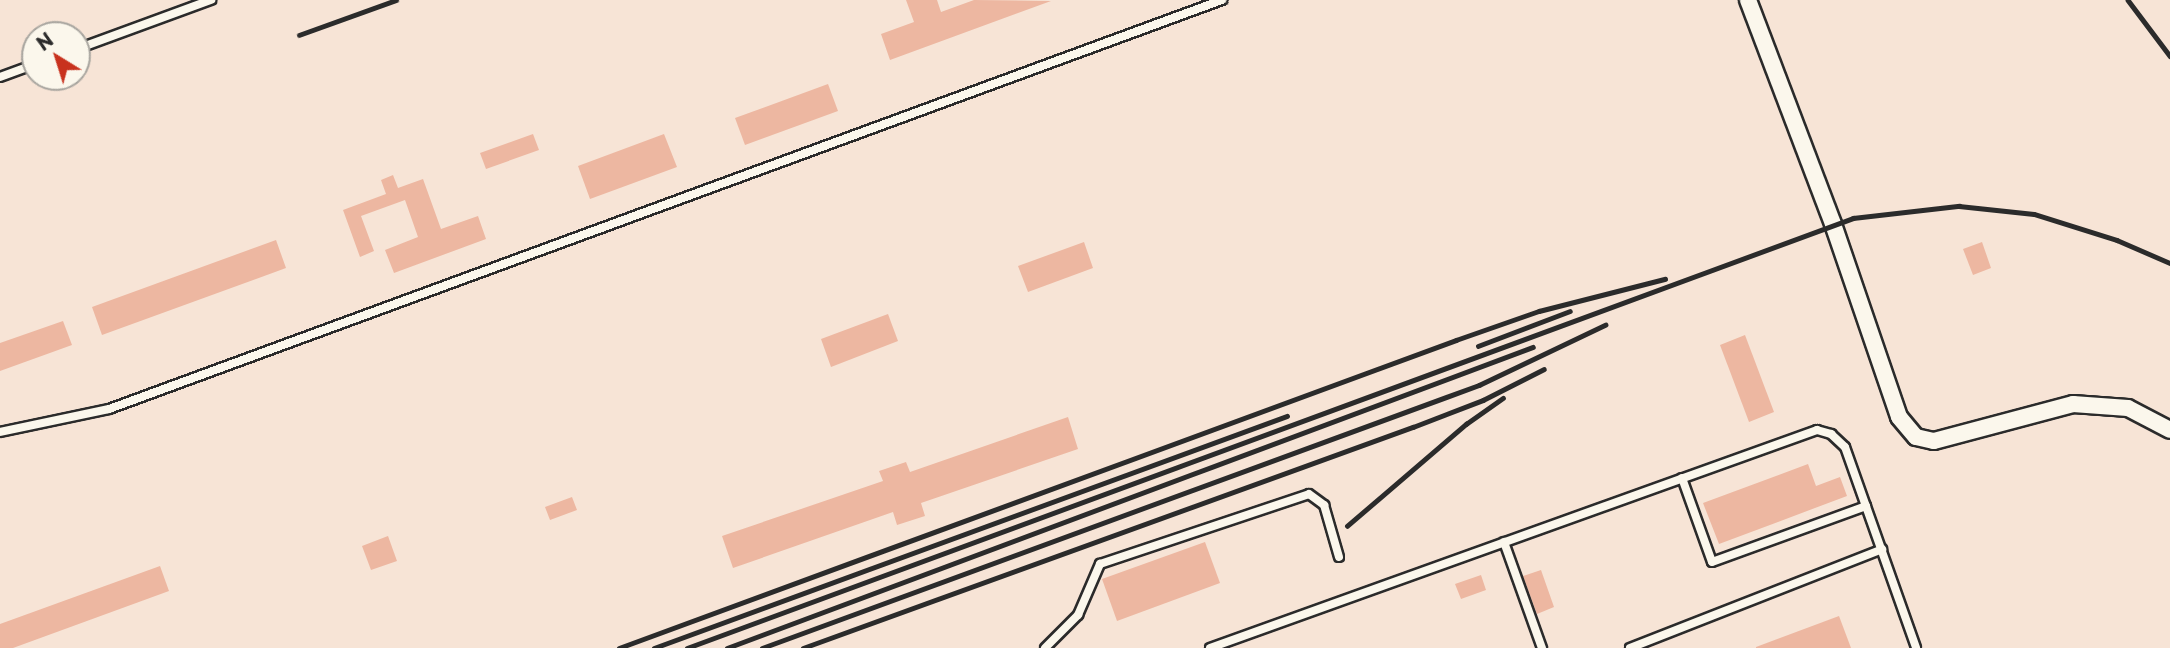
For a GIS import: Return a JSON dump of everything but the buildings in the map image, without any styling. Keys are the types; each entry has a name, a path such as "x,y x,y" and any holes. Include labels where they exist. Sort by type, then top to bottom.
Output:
{"street":[{"path":"1748,0 1899,417 1916,437 1934,442 2073,404 2128,408 2170,430"}],"lane":[{"path":"91,44 211,0"},
{"path":"0,432 109,409 1222,0"},
{"path":"0,77 21,69"},
{"path":"1210,648 1817,430 1831,434 1846,447 1916,648"},
{"path":"1682,478 1712,562 1866,506"},
{"path":"1045,648 1078,615 1100,564 1309,494 1324,505 1339,557"},
{"path":"1504,542 1542,648"},
{"path":"1630,648 1882,549"}],"shaded area":[{"path":"0,0 2170,0 2170,648 0,648"}],"railway":[{"path":"299,35 396,0"},
{"path":"2128,0 2170,56"},
{"path":"687,648 1853,218 1959,206 2034,214 2117,240 2170,263"},
{"path":"619,648 1456,340 1539,311 1665,279"},
{"path":"1478,346 1570,311"},
{"path":"762,648 1479,385 1605,325"},
{"path":"727,648 1533,347"},
{"path":"803,648 1413,427 1483,400 1544,369"},
{"path":"1347,526 1466,424 1503,398"},
{"path":"654,648 1287,416"}]}
